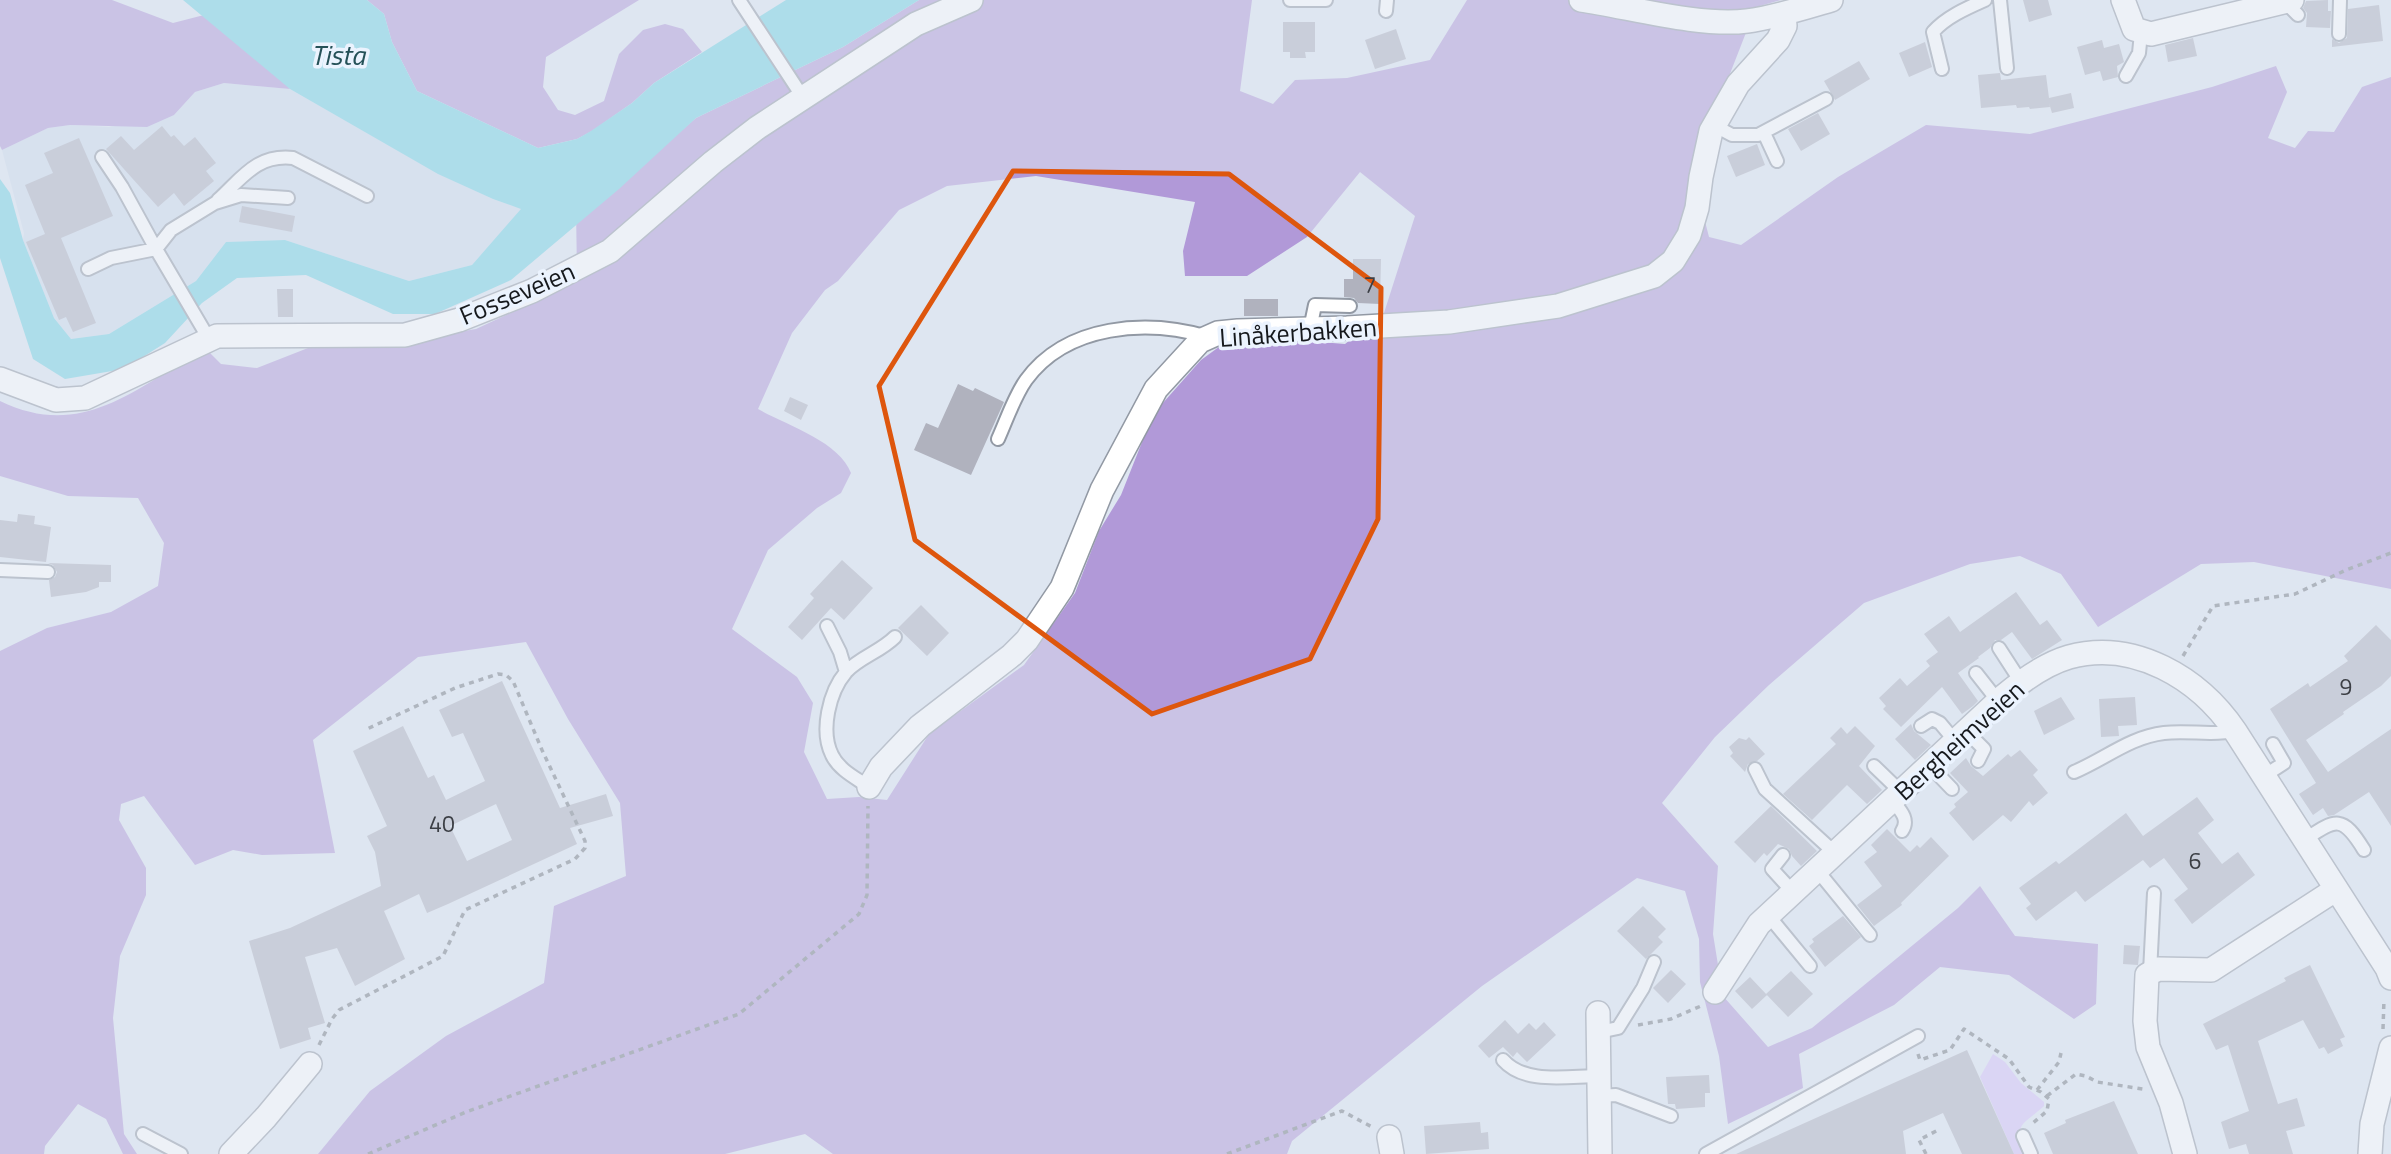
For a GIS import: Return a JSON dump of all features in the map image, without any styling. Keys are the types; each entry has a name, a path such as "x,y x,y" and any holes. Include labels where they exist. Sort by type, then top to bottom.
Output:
{"street":[{"name":"Fosseveien","path":"0,379 56,400 85,398 217,336 405,335 459,320 532,291 610,251 713,162 757,128 798,90 916,24 971,0"},
{"path":"1581,0 1695,19 1745,21 1831,0"},
{"path":"2123,0 2131,24 2141,33 2161,32 2287,4"},
{"name":"Linåkerbakken","path":"869,787 881,767 920,726 969,690 1027,640 1062,588 1102,490 1156,389 1200,341 1218,333 1238,331 1449,322 1558,306 1654,276 1673,261 1689,235 1698,208 1706,156 1714,126 1738,84 1778,40 1785,26 1784,13"},
{"name":"Bergheimveien","path":"1715,992 1734,976 1759,924 1998,701 2021,682 2053,663 2090,654 2128,655 2146,659 2173,673 2210,701 2235,731 2381,959 2387,986"},
{"path":"2185,1154 2146,1036 2146,982 2150,972 2158,969 2211,970 2335,890"},
{"path":"1600,1154 1599,1086 1605,1024"},
{"path":"2370,1154 2372,1124 2387,1040"},
{"path":"231,1154 310,1064"}],"lane":[{"path":"739,0 798,90"},
{"path":"1290,1 1326,0"},
{"path":"1942,69 1933,32 1963,10 1985,0"},
{"path":"2000,0 2007,68"},
{"path":"2339,34 2340,0"},
{"path":"2126,76 2138,53 2141,33"},
{"path":"1714,126 1732,135 1746,137 1763,133 1826,99"},
{"path":"1763,133 1777,161"},
{"path":"88,269 111,258 156,249 171,230 215,203 261,161 280,156 293,158 367,196"},
{"path":"102,157 122,187 209,340"},
{"path":"215,203 241,195 288,198"},
{"path":"1310,329 1315,305 1350,306"},
{"path":"998,439 1026,380 1046,357 1068,345 1096,332 1139,327 1183,330 1209,337"},
{"path":"0,570 48,572"},
{"path":"828,626 846,672"},
{"path":"869,787 841,768 832,755 827,739 828,710 836,687 846,672 863,658 885,648 895,637"},
{"path":"1999,648 2021,682"},
{"path":"1976,673 1998,701"},
{"path":"1921,726 1932,719 1984,749 1978,761"},
{"path":"2074,772 2135,740 2162,733 2222,734 2235,731"},
{"path":"2264,776 2284,763 2273,744"},
{"path":"1929,765 1952,789"},
{"path":"1874,766 1897,796 1905,818 1902,831"},
{"path":"1755,769 1765,789 1835,853"},
{"path":"2304,840 2328,824 2341,824 2352,831 2364,850"},
{"path":"1783,855 1772,869 1793,892"},
{"path":"1817,870 1870,935"},
{"path":"2150,972 2154,893"},
{"path":"1768,915 1810,966"},
{"path":"1605,1024 1643,988 1654,962"},
{"path":"1706,1154 1915,1038"},
{"path":"1503,1060 1510,1068 1531,1077 1599,1086 1616,1096 1671,1116"},
{"path":"143,1134 181,1154"},
{"path":"2023,1136 2031,1154"}],"path":[{"path":"2173,673 2213,606 2295,594 2391,553"},
{"path":"310,1064 339,1010 443,956 465,910 575,859 585,848 513,681 506,675 498,674 455,688 367,729"},
{"path":"368,1154 466,1112 739,1014 859,914 867,895 869,787"},
{"path":"2387,986 2387,1040"},
{"path":"1605,1024 1664,1021 1685,1015 1701,1006 1715,992"},
{"path":"1915,1038 1920,1060 1950,1050 1964,1029 2009,1059 2029,1087 2049,1099 2047,1111 2024,1131 2023,1136"},
{"path":"2038,1090 2059,1062 2061,1053"},
{"path":"2047,1096 2080,1073 2097,1082 2166,1093"},
{"path":"1227,1154 1342,1111 1390,1145"},
{"path":"1926,1154 1919,1140 1940,1129"}],"highlighted area":[{"path":"1013,171 1229,174 1381,288 1378,519 1310,659 1152,714 915,540 879,386"}],"shaded area":[{"path":"0,0 112,0 173,23 204,15 265,59 290,89 224,83 195,92 174,115 147,127 70,125 48,128 2,150"},
{"path":"367,0 639,0 546,57 543,87 558,110 575,115 604,101 619,54 643,30 665,24 683,29 702,52 654,83 632,103 592,131 577,139 538,148 417,91 392,42 384,14"},
{"path":"919,0 1252,0 1240,91 1273,104 1295,80 1347,78 1430,60 1467,0 1781,0 1756,7 1692,171 1709,237 1741,245 1838,177 1926,125 2030,134 2212,87 2276,66 2287,92 2268,138 2295,148 2308,131 2334,132 2362,87 2391,77 2391,589 2254,562 2201,564 2098,627 2061,574 2020,556 1970,564 1864,603 1769,685 1715,737 1662,803 1718,866 1713,934 1723,996 1768,1047 1812,1028 1958,908 1980,886 2015,936 2098,944 2096,1004 2074,1019 2009,975 1940,967 1894,1005 1799,1054 1803,1088 1728,1124 1719,1056 1700,982 1699,939 1685,891 1637,878 1482,986 1292,1141 1287,1154 833,1154 805,1134 725,1154 318,1154 370,1091 446,1036 544,983 554,906 626,876 620,803 568,719 526,642 418,657 313,740 335,853 262,855 233,850 195,865 144,796 121,804 119,820 146,868 146,895 120,956 113,1018 124,1134 137,1154 123,1154 106,1119 78,1104 45,1146 44,1154 0,1154 0,651 47,628 111,612 158,586 164,543 138,498 68,496 0,476 0,401 42,414 81,413 119,400 182,363 210,353 221,364 257,368 308,348 362,348 476,329 547,296 577,273 576,209 662,147 696,118 843,47","holes":["1360,172 1415,216 1384,313 1345,344 1295,340 1223,344 1201,360 1162,404 1150,422 1121,495 1099,531 1075,593 1024,665 929,734 887,800 859,797 827,799 804,752 813,703 797,677 732,629 768,550 817,508 841,493 851,473 845,462 824,443 758,409 792,333 825,290 838,281 899,210 947,186 1036,176 1195,202 1183,251 1185,276 1247,276 1307,237"]},
{"path":"224,83 290,89 439,174 522,209 472,265 409,281 285,240 226,242 196,281 109,334 71,339 54,318 23,240 24,233 2,150 48,128 70,125 109,127 174,115 195,92"},
{"path":"1993,1054 2005,1062 2021,1083 2044,1102 2044,1106 2025,1122 2020,1130 2027,1154 2014,1154 1980,1077"}],"water":[{"name":"Tista","path":"183,0 367,0 384,14 392,42 417,91 538,148 577,139 591,131 632,103 654,83 786,0 919,0 843,47 696,118 619,189 511,280 435,314 393,314 306,275 237,278 202,303 165,343 124,369 65,379 33,359 0,258 0,179 10,193 23,240 54,318 71,339 109,334 196,281 226,242 285,240 409,281 472,265 521,209 438,174 290,89"}],"building":[{"path":"2023,0 2048,0 2052,15 2029,22"},
{"path":"2328,0 2328,11 2331,11 2330,28 2306,27 2307,13 2303,8 2306,1"},
{"path":"2379,5 2383,41 2332,47 2332,39 2339,43 2347,38 2348,9"},
{"path":"1283,22 1315,22 1315,52 1305,52 1306,58 1290,58 1290,52 1283,52"},
{"path":"1396,29 1406,59 1375,69 1365,40"},
{"path":"2193,38 2197,56 2168,62 2165,45"},
{"path":"2102,40 2104,48 2119,44 2124,62 2117,66 2118,77 2103,81 2100,71 2085,75 2077,47"},
{"path":"1925,42 1932,67 1909,77 1899,53"},
{"path":"1859,61 1870,79 1835,100 1824,81"},
{"path":"2000,73 2001,80 2046,75 2049,98 2071,93 2074,108 2052,113 2049,103 2050,107 2030,109 2017,108 2016,105 1981,108 1978,75"},
{"path":"1818,113 1830,134 1801,151 1788,129"},
{"path":"162,126 184,146 195,137 216,163 206,171 214,181 184,206 174,193 158,207 106,149 121,136 134,150"},
{"path":"79,138 113,216 61,238 96,323 73,332 66,317 59,320 26,242 45,234 25,185 53,173 44,153"},
{"path":"1757,144 1765,165 1736,177 1727,156"},
{"path":"242,206 295,216 292,232 239,222"},
{"path":"1353,259 1381,259 1380,304 1358,303 1354,298 1344,297 1344,279 1353,279"},
{"path":"277,289 293,289 293,317 278,317"},
{"path":"1244,299 1278,299 1278,316 1244,316"},
{"path":"958,384 973,391 975,388 1004,402 971,475 914,450 926,423 938,428"},
{"path":"790,397 808,405 801,420 784,411"},
{"path":"18,514 35,516 34,524 51,527 46,562 0,557 0,520 17,522"},
{"path":"842,560 873,588 844,620 831,608 802,640 788,627 814,598 810,594"},
{"path":"48,563 111,565 111,582 99,582 99,587 86,592 51,597 49,580 55,577 57,572 53,565"},
{"path":"2016,592 2040,625 2047,620 2062,640 2032,659 2012,632 2001,640 1995,640 1979,658 1958,673 1978,701 1973,706 1962,714 1942,687 1901,727 1883,709 1886,706 1879,698 1900,678 1907,686 1930,666 1926,661 1938,652 1924,634 1949,616 1960,632"},
{"path":"921,605 949,633 927,656 898,628"},
{"path":"2376,625 2391,640 2391,676 2306,740 2328,772 2391,729 2391,826 2369,792 2334,815 2328,816 2323,808 2313,815 2299,794 2316,783 2270,709 2308,683 2310,687 2348,661 2344,656"},
{"path":"502,681 560,808 606,794 613,816 570,828 577,844 427,913 419,894 384,911 405,959 355,986 337,948 305,957 325,1023 308,1028 311,1039 280,1049 249,941 290,928 381,886 375,852 367,836 387,826 353,751 403,726 428,778 434,775 446,800 485,781 463,733 452,737 439,710","holes":["496,804 512,840 467,861 450,826"]},
{"path":"2061,697 2075,719 2044,735 2034,711"},
{"path":"2135,697 2137,725 2118,726 2119,736 2101,737 2099,699"},
{"path":"1911,724 1914,731 1931,745 1915,760 1895,739"},
{"path":"1855,726 1875,746 1859,766 1882,790 1867,804 1847,785 1812,820 1783,794 1836,744 1830,738 1841,727 1847,734"},
{"path":"1749,737 1765,754 1748,764 1745,772 1730,756 1733,753 1729,747 1739,738 1746,740"},
{"path":"2020,750 2038,770 2033,775 2048,793 2033,806 2029,801 2011,822 2003,815 1973,841 1949,813 1956,807 1954,804 1968,792 1950,773 1966,758 1983,776 2008,754 2011,757"},
{"path":"2197,797 2214,820 2198,833 2222,864 2238,852 2255,875 2192,924 2174,900 2188,889 2164,858 2150,868 2143,860 2085,902 2076,891 2036,921 2026,908 2031,904 2019,888 2056,861 2059,864 2126,813 2143,836"},
{"path":"1771,806 1817,851 1801,866 1789,849 1778,844 1767,856 1764,853 1755,863 1734,842"},
{"path":"1887,829 1910,852 1917,845 1920,848 1931,837 1949,856 1901,903 1902,905 1874,926 1857,905 1882,886 1864,862 1877,852 1871,845"},
{"path":"1643,906 1666,929 1658,937 1663,942 1646,959 1617,931"},
{"path":"1843,916 1861,937 1825,967 1809,946 1814,942 1812,939"},
{"path":"2124,945 2140,946 2138,965 2123,964"},
{"path":"2310,965 2345,1037 2340,1039 2343,1046 2328,1054 2324,1047 2319,1049 2303,1020 2258,1041 2278,1104 2297,1098 2305,1126 2286,1131 2293,1154 2249,1154 2246,1144 2229,1149 2221,1122 2249,1111 2228,1045 2216,1050 2203,1024 2286,981 2284,978"},
{"path":"1671,970 1686,984 1668,1003 1653,988"},
{"path":"1791,971 1813,994 1788,1017 1766,994"},
{"path":"1750,977 1767,995 1752,1009 1735,991"},
{"path":"1505,1020 1518,1034 1529,1023 1536,1030 1544,1022 1556,1035 1527,1062 1517,1052 1513,1057 1503,1047 1489,1058 1478,1046"},
{"path":"1967,1050 2014,1154 1962,1154 1943,1113 1903,1131 1906,1154 1736,1154"},
{"path":"1709,1075 1710,1093 1705,1093 1705,1107 1676,1109 1675,1104 1668,1104 1666,1077"},
{"path":"2114,1101 2138,1154 2053,1154 2044,1133 2066,1123 2065,1120"},
{"path":"1480,1122 1481,1133 1488,1132 1489,1149 1426,1154 1424,1126"}]}
